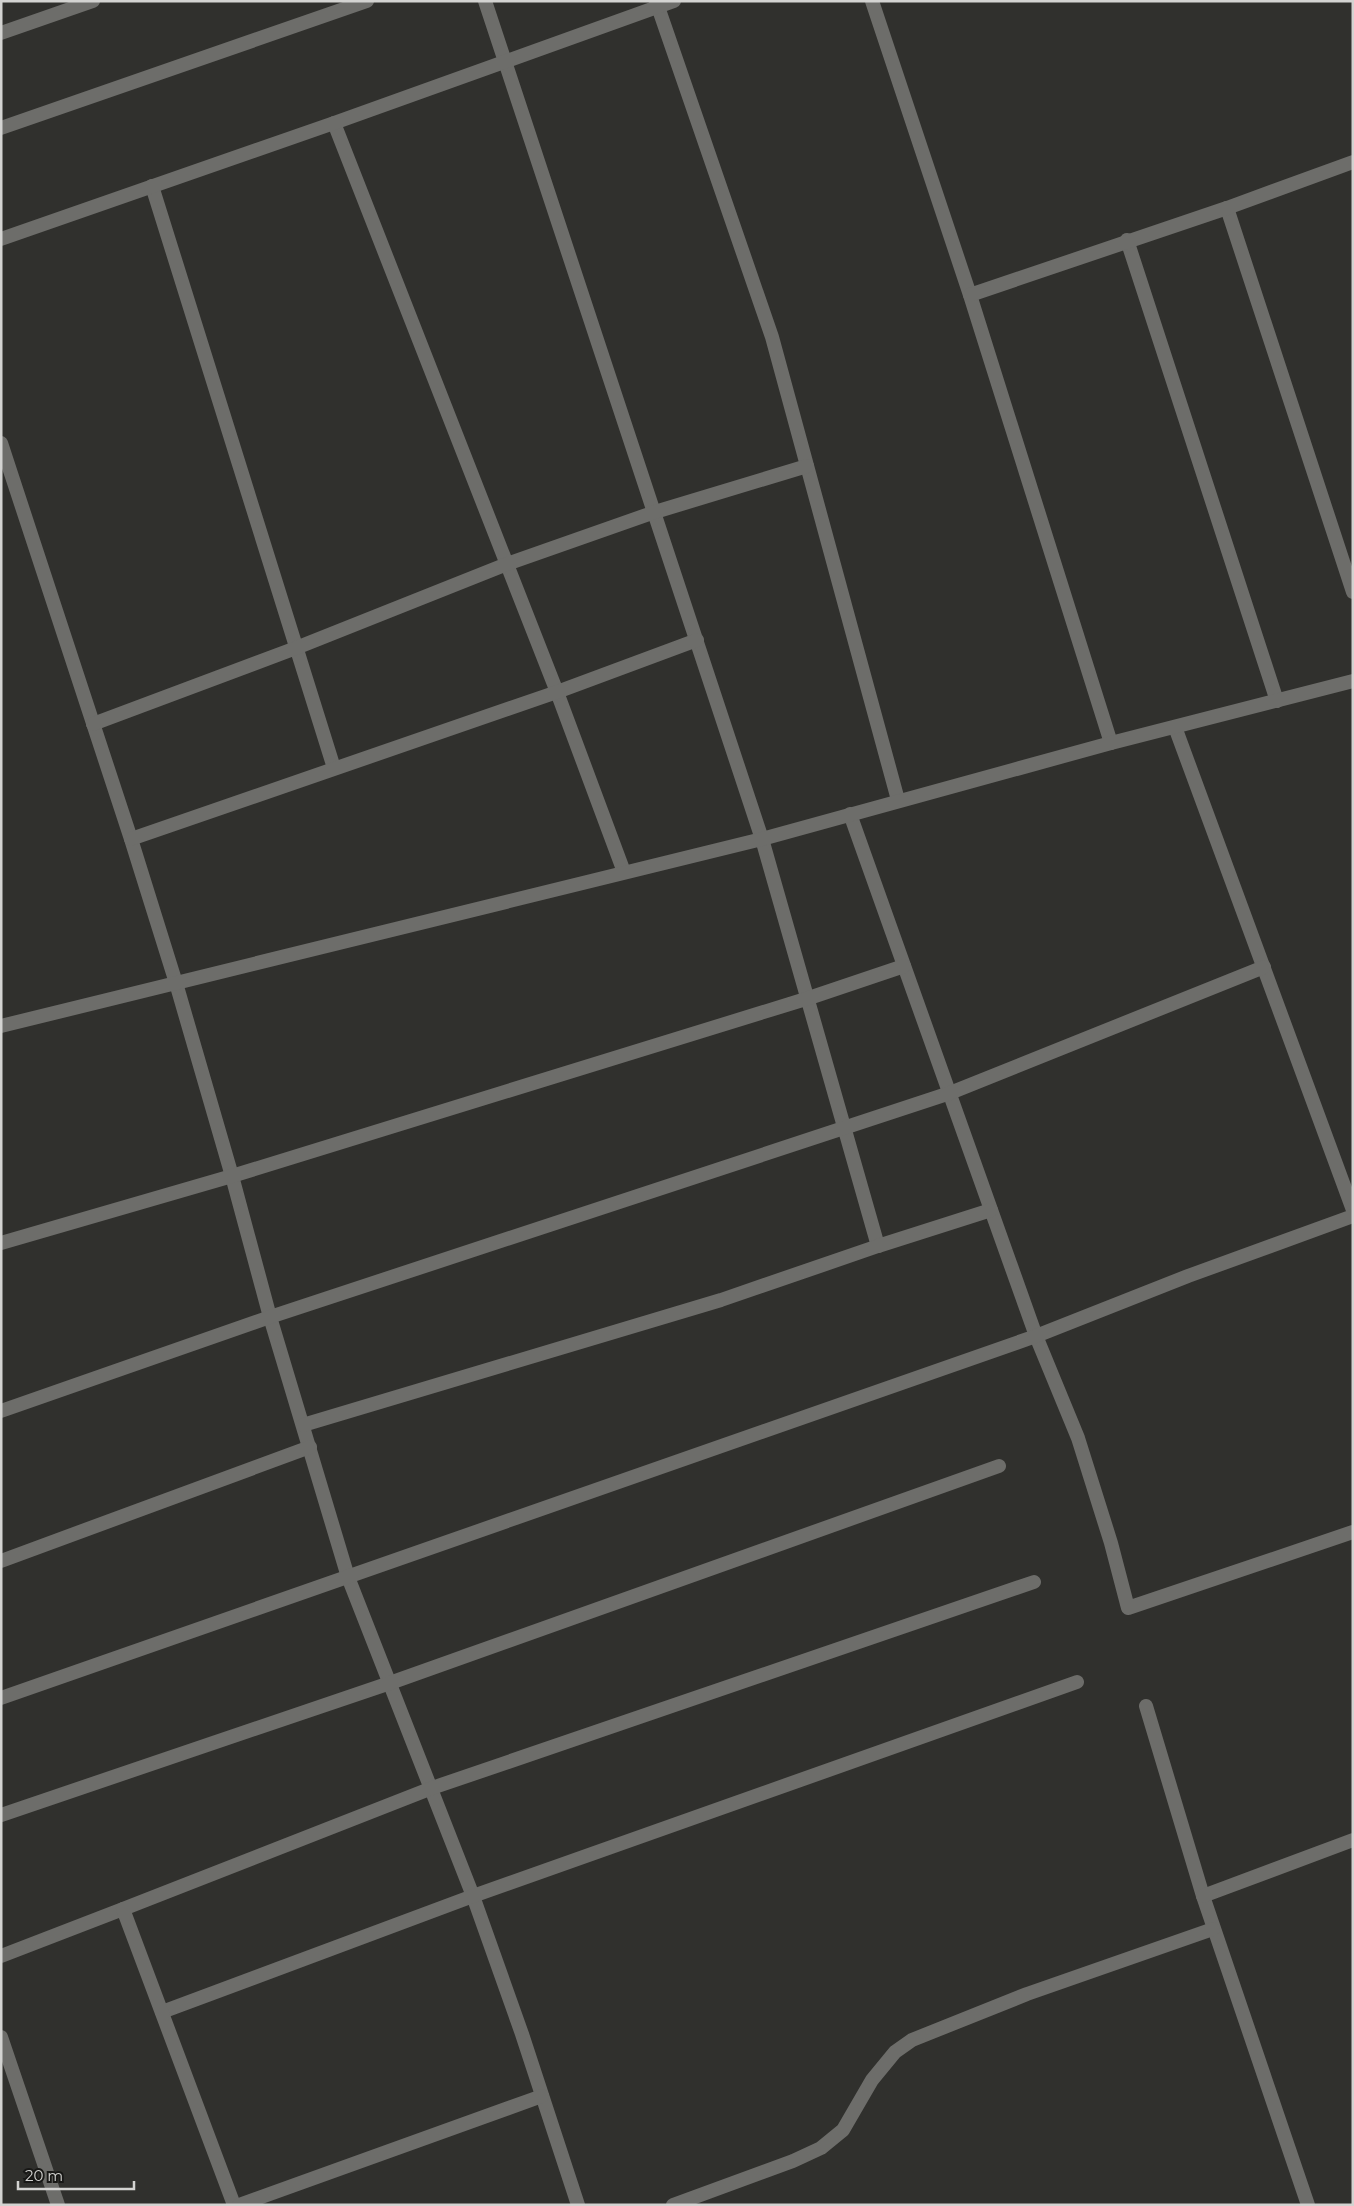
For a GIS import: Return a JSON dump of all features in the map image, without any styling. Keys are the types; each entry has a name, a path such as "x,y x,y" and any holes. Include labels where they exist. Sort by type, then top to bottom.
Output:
{"street":[{"path":"1,33 93,1"},
{"path":"1,128 367,1"},
{"path":"485,1 507,61 762,839 809,998 878,1246"},
{"path":"1,239 334,123 507,61 657,4 674,1"},
{"path":"872,1 970,294 1111,743"},
{"path":"657,4 772,337 898,800"},
{"path":"334,123 557,692 624,872"},
{"path":"970,294 1227,208 1353,162"},
{"path":"152,186 334,768"},
{"path":"1227,208 1353,592"},
{"path":"1127,240 1277,701"},
{"path":"1,443 131,839 176,984 232,1176 270,1317 348,1577 473,1896 542,2096 573,2203"},
{"path":"93,724 296,648 507,564 655,512 807,466"},
{"path":"131,839 557,692 697,640"},
{"path":"1,1026 762,839 898,800 1111,743 1353,681"},
{"path":"1174,727 1353,1210"},
{"path":"850,814 1036,1336 1078,1438 1111,1543 1128,1608 1353,1532"},
{"path":"1,1243 232,1176 809,998 904,966"},
{"path":"1,1411 270,1317 845,1126 950,1093 1264,966"},
{"path":"303,1425 722,1300 878,1246 991,1210"},
{"path":"1,1698 1036,1336 1188,1276 1353,1216"},
{"path":"1,1561 310,1447"},
{"path":"1,1815 390,1683 999,1466"},
{"path":"1,1956 432,1788 1034,1582"},
{"path":"162,2012 473,1896 1077,1682"},
{"path":"1146,1706 1202,1896 1308,2205"},
{"path":"1202,1896 1353,1840"},
{"path":"123,1908 234,2205"},
{"path":"673,2205 793,2161 821,2148 843,2130 872,2080 895,2052 912,2040 1028,1994 1213,1929"},
{"path":"1,2037 58,2205"},
{"path":"239,2205 542,2096"}]}
